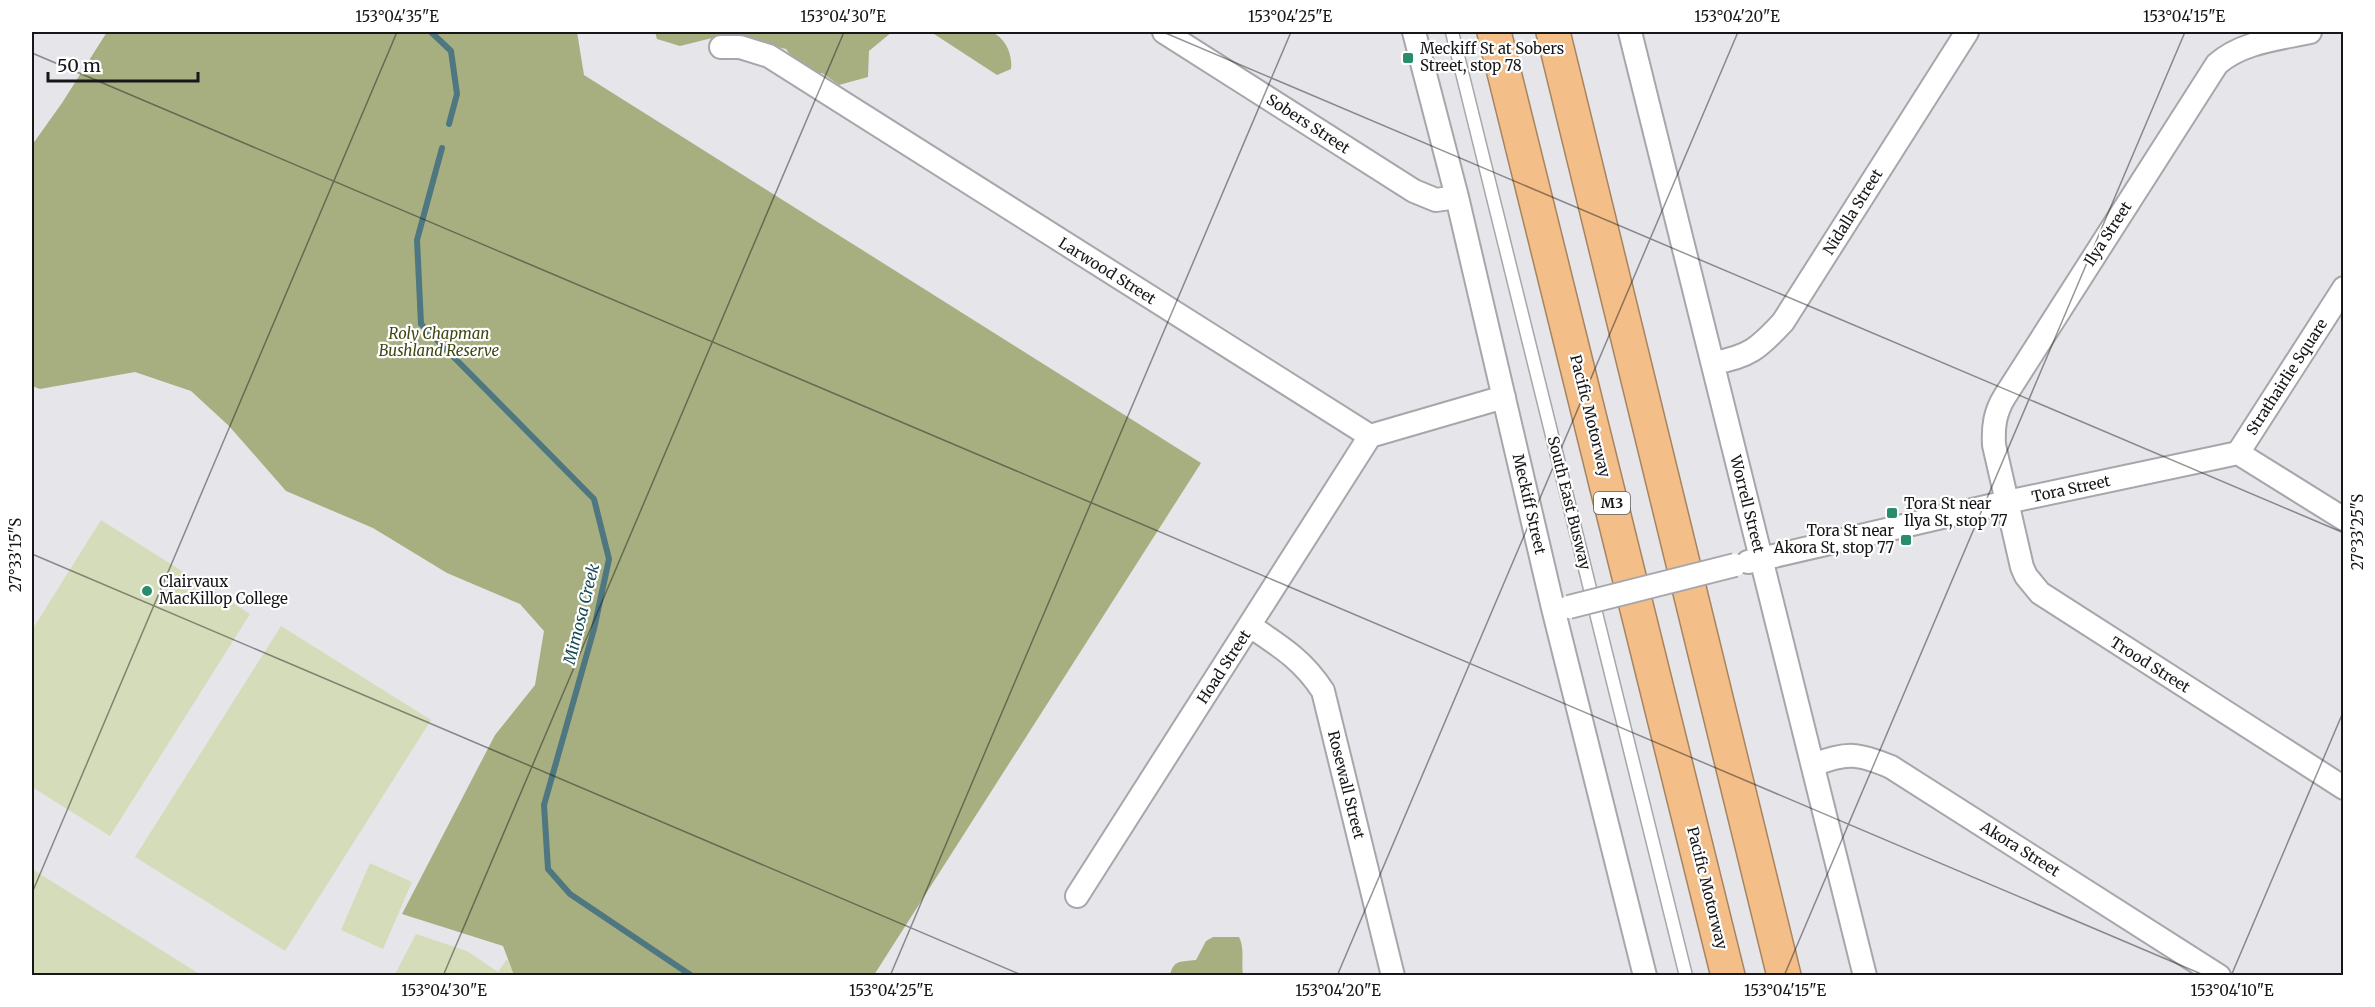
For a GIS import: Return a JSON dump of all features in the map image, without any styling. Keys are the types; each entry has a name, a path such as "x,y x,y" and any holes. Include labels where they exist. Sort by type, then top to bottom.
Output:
{"highway":[{"name":"Pacific Motorway","path":"1494,32 1728,975"},
{"path":"1552,32 1784,975"}],"street":[{"name":"Sobers Street","path":"1164,32 1414,191 1436,200 1457,198"},
{"name":"Meckiff Street","path":"1414,32 1457,198 1504,397 1561,609 1645,975"},
{"name":"Worrell Street","path":"1630,32 1865,975"},
{"name":"Nidalla Street","path":"1713,363 1742,356 1761,346 1783,322 1967,32"},
{"name":"Ilya Street","path":"2007,502 1994,445 1994,419 1999,405 2210,74 2217,64 2235,51 2310,32"},
{"name":"Larwood Street","path":"721,47 740,47 769,56 1370,436"},
{"name":"Strathairlie Square","path":"2343,288 2238,453 2343,519"},
{"path":"1370,436 1504,397"},
{"name":"Hoad Street","path":"1077,897 1370,436"},
{"name":"Tora Street","path":"1561,609 1735,565 2007,502 2238,453"},
{"name":"Trood Street","path":"2007,502 2022,567 2026,576 2040,593 2343,788"},
{"name":"Rosewall Street","path":"1250,626 1292,654 1310,671 1323,691 1393,975"},
{"name":"Akora Street","path":"1813,765 1838,756 1865,756 1891,767 2219,975"}],"lane":[{"name":"South East Busway","path":"1452,32 1686,975"}],"green space":[{"path":"976,30 995,34 1007,46 1011,58 1011,69 997,75 931,32"},
{"name":"Roly Chapman Bushland Reserve","path":"107,32 577,32 584,75 1201,463 874,975 514,975 503,946 402,914 495,735 535,685 544,631 520,604 447,573 373,528 286,491 229,426 191,391 135,372 40,389 32,386 32,145"},
{"path":"655,32 892,32 869,51 868,77 839,85 822,73 815,74 805,71 786,49 747,40 732,33 680,46 657,39"},
{"path":"101,520 250,614 110,836 32,787 32,630"},
{"path":"281,626 431,720 285,951 135,857"},
{"path":"370,863 412,882 383,949 341,930"},
{"path":"32,869 201,975 32,975"},
{"path":"416,934 467,951 498,972 507,959 516,976 394,976"},
{"path":"1213,937 1239,937 1242,946 1243,975 1170,975 1176,964 1196,960 1206,941"}],"waterway":[{"name":"Mimosa Creek","path":"431,32 451,51 457,94 449,124"},
{"name":"Mimosa Creek","path":"442,148 417,240 421,324 594,499 609,559 594,629 544,805 548,869 570,894 692,976"}],"place":[{"name":"Meckiff St at Sobers Street, stop 78","path":"1408,58"},
{"name":"Tora St near Ilya St, stop 77","path":"1892,513"},
{"name":"Tora St near Akora St, stop 77","path":"1906,540"},
{"name":"Clairvaux MacKillop College","path":"147,591"}]}
